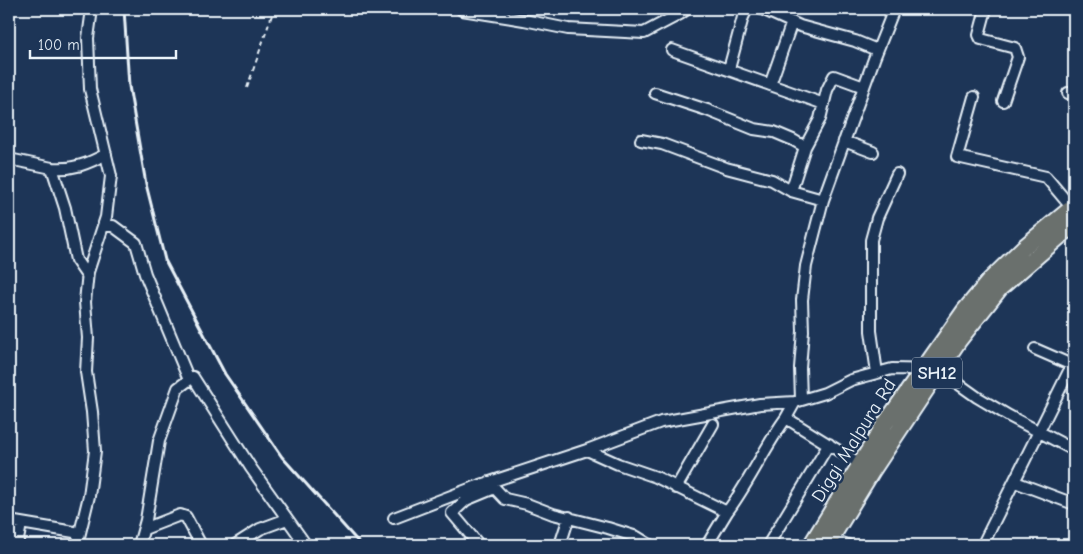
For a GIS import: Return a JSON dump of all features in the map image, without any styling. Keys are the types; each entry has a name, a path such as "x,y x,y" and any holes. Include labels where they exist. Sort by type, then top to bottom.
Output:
{"main road":[{"name":"Diggi Malpura Rd","path":"811,545 906,392 965,310 990,280 1024,248 1073,207"},
{"name":"Diggi Malpura Rd","path":"829,542 872,471 959,340 1000,288 1074,224"}],"street":[{"path":"77,545 89,496 95,451 86,372 88,338 85,302 88,276 106,217 111,176 90,88 88,38 92,9"},
{"path":"462,10 568,28 644,33 686,9"},
{"path":"729,69 743,17 747,9"},
{"path":"762,9 800,26 855,41 877,50"},
{"path":"707,545 745,486 769,442 798,401 802,300 806,266 823,200 877,50 894,9"},
{"path":"986,9 979,35 981,39 1015,48 1018,57 1003,101"},
{"path":"770,85 792,22"},
{"path":"672,50 824,104"},
{"path":"791,191 805,147 820,119 834,76 864,87"},
{"path":"655,93 707,110 754,129 774,132 805,147"},
{"path":"974,97 958,157 1046,178 1073,207"},
{"path":"641,140 662,144 726,168 772,180 791,191 823,200"},
{"path":"844,141 873,152"},
{"path":"9,159 65,169 80,166 106,154"},
{"path":"52,168 65,208 76,260 88,276"},
{"path":"877,373 871,331 871,240 877,218 897,174"},
{"path":"103,226 114,226 136,243 145,274 189,380"},
{"path":"984,544 1073,365 1034,349"},
{"path":"394,518 492,485 661,422 752,406 798,401 825,393 851,380 892,369 939,370 977,397 1009,416 1074,450"},
{"path":"139,545 159,442 178,388 193,377 251,468 306,545"},
{"path":"786,418 860,464"},
{"path":"676,488 713,424"},
{"path":"768,545 829,444"},
{"path":"587,450 618,464 656,477 727,512"},
{"path":"1015,482 1074,504"},
{"path":"492,485 505,499 569,517 650,545"},
{"path":"479,545 452,513 466,500 492,485"},
{"path":"143,531 180,515 186,517 201,545"},
{"path":"560,545 569,517"},
{"path":"235,545 260,529 287,519"},
{"path":"9,521 80,532"},
{"path":"17,545 21,524"},
{"path":"143,531 148,545"},
{"path":"829,542 848,545"}],"path":[{"path":"247,88 274,9"}],"railway":[{"path":"124,9 129,86 146,184 165,260 225,374 282,457 361,545"}]}
